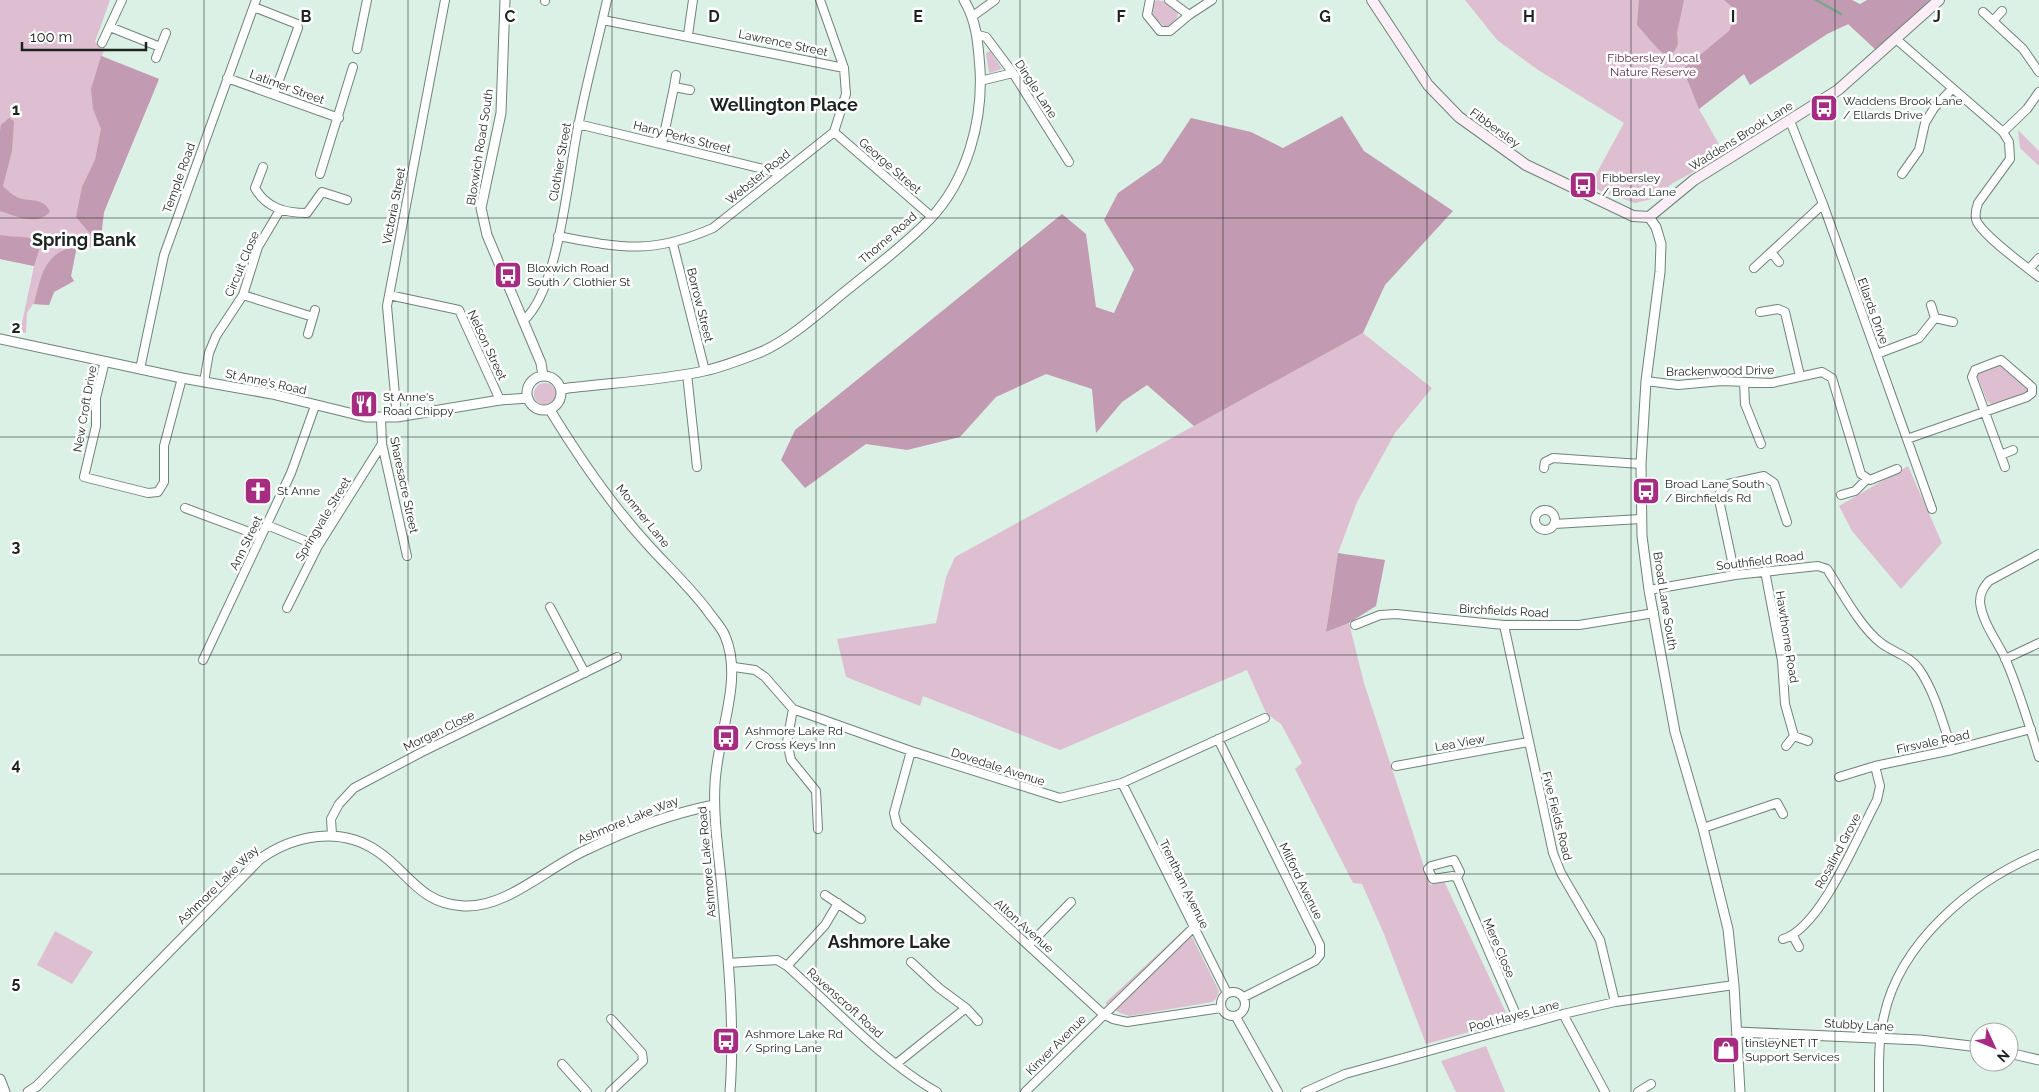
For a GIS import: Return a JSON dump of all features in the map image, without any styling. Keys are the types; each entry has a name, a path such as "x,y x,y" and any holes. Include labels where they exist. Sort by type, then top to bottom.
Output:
{"main road":[{"name":"Fibbersley","path":"1372,0 1428,85 1459,117 1526,165 1633,216 1649,217"},
{"name":"Waddens Brook Lane","path":"1649,217 1694,180 1838,90 1939,0"}],"street":[{"path":"102,43 122,0"},
{"path":"357,49 367,0"},
{"name":"Victoria Street","path":"397,418 387,306 445,0"},
{"name":"Bloxwich Road South","path":"504,0 501,113 482,195 481,208 487,235 540,363 543,376"},
{"name":"Clothier Street","path":"523,321 532,312 549,274 558,236 578,124 607,0"},
{"path":"688,35 693,0"},
{"path":"820,0 844,68 846,94 834,132"},
{"name":"Thorne Road","path":"562,389 705,371 763,351 802,326 914,235 932,217 967,160 975,128 980,81 978,35 973,16 964,0"},
{"path":"973,16 995,0"},
{"path":"1150,0 1147,15 1160,31 1170,31 1189,15 1212,0"},
{"path":"1169,0 1189,15"},
{"path":"255,3 297,24 298,28 274,94"},
{"name":"Temple Road","path":"140,369 164,255 255,3"},
{"path":"1993,21 2002,11"},
{"path":"1983,12 2023,49 2039,72"},
{"name":"Lawrence Street","path":"603,20 688,35 844,68"},
{"path":"110,27 160,47"},
{"path":"156,58 166,34"},
{"name":"Dingle Lane","path":"978,35 986,37 1013,73 1069,162"},
{"path":"1896,39 2003,132 2009,142 2010,159 1978,203 1975,210 1977,222 2039,278"},
{"name":"Latimer Street","path":"320,174 339,118 353,67"},
{"path":"980,81 1013,73"},
{"path":"662,144 676,75"},
{"name":"Latimer Street","path":"227,78 339,118"},
{"path":"674,87 690,90"},
{"path":"1902,174 1919,150 1925,123 1934,108 1952,89"},
{"path":"2003,132 2027,109 2039,92"},
{"name":"Ellards Drive","path":"1790,121 1823,204 1932,509"},
{"name":"Harry Perks Street","path":"578,124 780,173"},
{"name":"Webster Road","path":"558,236 612,246 640,248 673,244 713,228 834,132"},
{"name":"George Street","path":"834,132 932,217"},
{"path":"263,167 255,188 261,199 280,210 307,213 322,192 347,200"},
{"path":"1754,268 1823,204"},
{"name":"Circuit Close","path":"204,382 209,353 216,336 243,295 258,247 280,210"},
{"name":"Broad Lane South","path":"1649,217 1656,227 1661,244 1660,272 1646,381 1641,464 1642,519 1649,590 1676,732 1703,828 1728,929 1734,985 1740,1092"},
{"name":"Borrow Street","path":"673,244 705,371"},
{"path":"1771,252 1779,262"},
{"path":"2029,269 2039,258"},
{"path":"243,295 314,314 308,334"},
{"name":"Nelson Street","path":"389,295 459,310 500,400"},
{"path":"1931,305 1935,318"},
{"path":"1760,312 1778,309 1785,312 1800,376"},
{"path":"1877,354 1919,338 1935,318"},
{"path":"1935,318 1953,322"},
{"name":"St Anne's Road","path":"0,339 182,378 272,394 315,406 381,419 397,418 500,400 528,398"},
{"path":"1907,439 1985,411 2028,397 2032,393 2032,387 2001,360 1976,370 1972,377 1985,411 2005,467"},
{"name":"New Croft Drive","path":"105,361 96,398 96,426 84,477 148,493 158,492 164,482 164,446 182,378"},
{"name":"Brackenwood Drive","path":"1646,381 1678,385 1722,381 1772,383 1822,372 1832,378 1856,461 1861,474 1867,479"},
{"path":"687,374 697,467"},
{"path":"543,376 554,379 562,389 561,399 550,410 536,408 528,398 529,384 537,377 543,376"},
{"path":"1744,382 1745,404 1760,444"},
{"name":"Ann Street","path":"203,660 291,473 315,406"},
{"name":"Monmer Lane","path":"550,410 636,531 687,585 724,633"},
{"name":"Sharesacre Street","path":"381,419 382,444 407,556"},
{"name":"Springvale Street","path":"287,608 318,546 382,444"},
{"path":"2001,455 2013,450"},
{"path":"1544,468 1546,462 1553,458 1641,464"},
{"path":"1841,495 1855,491 1867,479 1877,479 1896,468"},
{"path":"1735,575 1719,500 1723,488 1728,484 1764,476 1774,483 1787,522"},
{"path":"185,508 260,536"},
{"path":"1554,524 1642,519"},
{"path":"267,525 318,546"},
{"path":"2039,554 1989,581 1981,594 1983,614 2005,659 2031,729 2039,757"},
{"name":"Southfield Road","path":"1649,590 1765,571 1818,566 1827,569 1869,631 1882,643 1904,655 1918,668 1926,680 1952,750"},
{"name":"Hawthorne Road","path":"1765,571 1782,662 1785,704 1794,736"},
{"path":"550,607 585,673"},
{"name":"Birchfields Road","path":"1355,625 1380,615 1396,614 1504,625 1579,625 1654,613"},
{"name":"Five Fields Road","path":"1504,625 1528,742 1555,858 1600,940 1615,1002"},
{"name":"Ashmore Lake Road","path":"724,633 734,667 717,763 714,805 728,963 733,1048 730,1092"},
{"path":"2005,659 2039,643"},
{"name":"Morgan Close","path":"332,835 331,819 339,804 354,788 422,752 617,657"},
{"name":"Dovedale Avenue","path":"734,667 755,670 765,677 793,708 911,750 1060,798 1122,783 1265,718"},
{"path":"793,708 787,742 789,752 791,760 816,791 818,829"},
{"name":"Firsvale Road","path":"1839,777 1875,766 1952,750 2031,729"},
{"path":"1786,746 1794,736 1808,741"},
{"name":"Milford Avenue","path":"1218,739 1320,945 1320,955 1315,961 1244,997"},
{"name":"Lea View","path":"1396,766 1528,742"},
{"name":"Alton Avenue","path":"911,750 894,813 897,825 1103,1014 1113,1019 1127,1022 1221,1008"},
{"name":"Rosalind Grove","path":"1782,939 1793,936 1802,929 1822,906 1877,800 1880,786 1875,766"},
{"name":"Trentham Avenue","path":"1122,783 1227,994"},
{"path":"1703,828 1777,803 1783,814"},
{"name":"Ashmore Lake Way","path":"28,1092 260,859 288,842 332,835 356,841 377,850 426,894 448,904 477,906 511,894 586,850 677,812 714,805"},
{"path":"1879,1092 1880,1039 1884,1015 1894,986 1919,946 1938,922 1963,897 2002,871 2039,854"},
{"name":"Mere Close","path":"1457,878 1521,1026"},
{"path":"825,895 862,919"},
{"path":"1029,945 1071,902"},
{"path":"787,966 825,925 838,903"},
{"name":"Kinver Avenue","path":"1025,1092 1193,928"},
{"path":"1793,936 1799,947"},
{"name":"Ravenscroft Road","path":"728,963 777,960 787,966 896,1064 918,1081 937,1092"},
{"path":"911,962 978,1020"},
{"name":"Pool Hayes Lane","path":"1305,1092 1345,1074 1563,1014 1615,1002 1734,985"},
{"path":"1234,992 1244,997 1246,1005 1244,1011 1236,1017 1230,1017 1221,1008 1221,1001 1227,994 1234,992"},
{"path":"896,1064 966,1008"},
{"path":"1563,1014 1605,1092"},
{"path":"1236,1017 1278,1092"},
{"path":"610,1092 643,1061 642,1052 611,1019"},
{"name":"Stubby Lane","path":"1737,1032 1920,1040 1969,1046"},
{"path":"2019,1055 2039,1060"},
{"path":"562,1064 584,1091"},
{"path":"0,1079 5,1092"},
{"path":"1638,1092 1651,1084"}],"green space":[{"path":"0,0 110,0 95,42 105,47 102,56 159,79 104,212 98,248 77,246 71,276 74,281 54,292 49,305 33,304 27,313 26,333 20,332 34,266 0,259"},
{"path":"1157,0 1167,2 1178,13 1176,21 1165,27 1153,16 1152,4"},
{"name":"Fibbersley Local Nature Reserve","path":"1465,0 1852,0 1849,24 1827,34 1750,85 1744,74 1699,109 1725,155 1673,183 1652,199 1635,203 1589,187 1624,123 1538,70 1497,40"},
{"path":"990,51 1002,69 989,73 986,53"},
{"path":"2018,130 2039,151 2039,166 2020,148"},
{"path":"1363,333 1432,388 1395,433 1357,502 1338,553 1326,632 1349,623 1364,683 1430,885 1444,881 1510,1021 1426,1044 1384,934 1362,884 1353,883 1295,769 1302,763 1281,724 1266,713 1247,670 1060,750 923,696 920,706 846,677 837,639 936,623 946,577 955,557"},
{"path":"1999,364 2005,366 2030,390 2027,394 1994,406 1987,401 1977,376 1978,373"},
{"path":"545,383 553,386 556,394 553,402 545,405 537,402 534,394 537,386"},
{"path":"1908,466 1942,543 1901,589 1852,531 1839,506"},
{"path":"1187,927 1219,991 1216,999 1212,1002 1129,1016 1120,1013 1105,1003"},
{"path":"55,931 93,952 72,984 37,965"},
{"path":"1486,1046 1505,1092 1456,1092 1441,1061"}],"shaded area":[{"path":"1639,0 1684,0 1677,33 1678,44 1674,52 1665,55 1637,25"},
{"path":"1724,0 1852,0 1860,4 1867,0 1930,0 1877,51 1848,24 1827,34 1750,85 1744,74 1699,109 1683,69 1729,31 1737,11"},
{"path":"101,56 159,79 104,212 101,239 92,236 76,217 82,187 95,160 101,129 93,109 91,89"},
{"path":"1342,116 1364,151 1453,211 1385,285 1363,333 1194,426 1147,385 1122,402 1096,433 1092,389 1046,374 996,397 960,437 907,450 866,444 805,488 781,460 795,430 1062,214 1086,234 1096,307 1114,313 1134,269 1104,220 1118,193 1161,163 1191,118 1251,132 1283,148"},
{"path":"9,118 14,121 12,151 3,186 11,194 19,198 38,201 44,204 50,211 40,218 26,219 0,211 0,131 1,125"},
{"path":"0,235 36,240 40,247 34,266 0,259"},
{"path":"77,246 71,276 74,281 54,292 49,305 34,304 42,275 51,260 66,249"},
{"path":"1338,553 1385,560 1376,606 1349,623 1326,632"}],"waterway":[{"path":"1816,0 1841,14"}],"place":[{"name":"Waddens Brook Lane / Ellards Drive","path":"1824,108"},
{"name":"Fibbersley / Broad Lane","path":"1583,185"},
{"name":"Bloxwich Road South / Clothier St","path":"508,275"},
{"name":"St Anne's Road Chippy","path":"364,404"},
{"name":"St Anne","path":"258,491"},
{"name":"Broad Lane South / Birchfields Rd","path":"1646,491"},
{"name":"Ashmore Lake Rd / Cross Keys Inn","path":"726,738"},
{"name":"Ashmore Lake Rd / Spring Lane","path":"726,1041"},
{"name":"tinsleyNET IT Support Services","path":"1726,1050"}],"district":[{"name":"Wellington Place","path":"784,104"},
{"name":"Spring Bank","path":"84,239"},
{"name":"Ashmore Lake","path":"889,941"}]}
